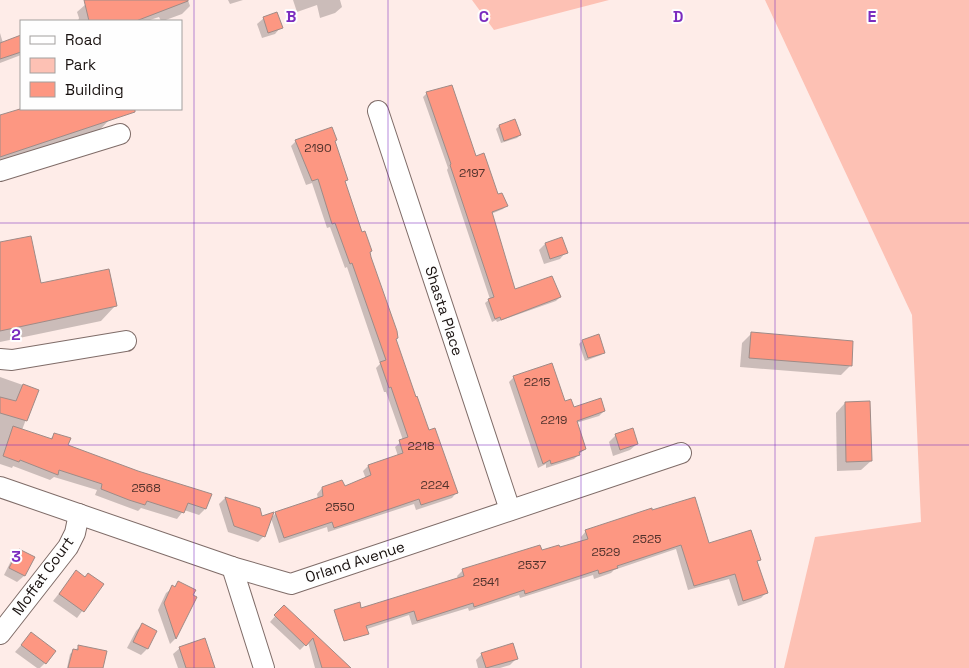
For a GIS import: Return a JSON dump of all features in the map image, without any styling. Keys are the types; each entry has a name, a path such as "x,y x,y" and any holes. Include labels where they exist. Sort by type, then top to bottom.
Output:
{"street":[{"name":"Shasta Place","path":"378,111 510,510"},
{"path":"0,171 120,134"},
{"path":"0,359 12,360 126,341"},
{"name":"Orland Avenue","path":"0,487 232,567 291,584 681,453"},
{"name":"Moffat Court","path":"0,634 68,548 75,534 79,514"},
{"path":"232,567 264,668"}],"green space":[{"path":"472,0 609,0 494,30"},
{"path":"765,0 969,0 969,668 784,668 815,537 921,522 912,315"}],"building":[{"path":"84,0 188,0 139,20 89,20"},
{"path":"277,12 283,28 268,33 263,17"},
{"path":"20,35 20,52 0,59 0,43"},
{"path":"452,85 476,156 484,153 498,194 502,193 508,206 492,212 515,289 552,276 561,297 501,320 500,317 495,319 488,299 494,297 426,92"},
{"path":"20,109 135,110 135,112 0,157 0,115"},
{"path":"515,119 521,135 504,141 499,125"},
{"path":"332,127 348,180 345,181 362,232 365,231 372,251 370,252 371,257 397,331 398,338 396,339 429,430 435,428 458,493 421,505 419,499 334,528 332,522 284,538 275,512 323,496 322,487 342,480 345,486 371,475 368,465 403,453 399,440 408,437 391,387 389,388 380,362 386,360 352,263 350,264 335,223 332,224 318,179 312,181 295,140"},
{"path":"31,236 41,283 109,269 117,306 0,331 0,242"},
{"path":"562,237 568,253 550,259 545,243"},
{"path":"751,332 853,341 852,366 749,358"},
{"path":"599,334 605,353 588,358 582,340"},
{"path":"552,363 565,401 571,399 574,407 601,398 605,411 577,421 586,449 579,452 580,455 551,464 550,460 543,464 513,376"},
{"path":"23,384 39,390 27,421 0,413 0,397 16,401"},
{"path":"870,401 872,461 846,462 845,402"},
{"path":"13,426 52,439 54,433 71,438 68,445 138,471 212,494 206,509 188,503 184,513 147,501 145,505 129,500 101,489 102,484 59,470 58,475 20,460 19,462 3,456"},
{"path":"633,428 638,444 620,450 615,434"},
{"path":"225,497 260,508 262,516 274,512 265,537 234,526"},
{"path":"695,497 709,543 751,530 761,560 757,561 768,593 743,601 735,574 694,586 681,545 617,566 618,568 599,574 598,570 525,594 524,590 474,607 473,603 417,621 414,611 366,626 369,634 344,641 334,610 360,602 361,608 464,576 462,569 540,545 542,550 588,539 585,530 652,508 652,510"},
{"path":"19,549 35,557 25,576 9,568"},
{"path":"76,570 85,577 88,573 104,584 84,612 59,594"},
{"path":"178,581 196,590 193,595 197,597 176,639 164,603 172,585 175,587"},
{"path":"284,605 351,668 322,668 313,638 306,646 274,615"},
{"path":"142,623 157,631 148,649 133,642"},
{"path":"31,632 56,651 46,664 21,645"},
{"path":"205,638 215,668 186,668 179,647"},
{"path":"513,643 518,659 486,668 481,653"},
{"path":"78,645 107,651 103,668 68,668 73,649 78,650"}]}
